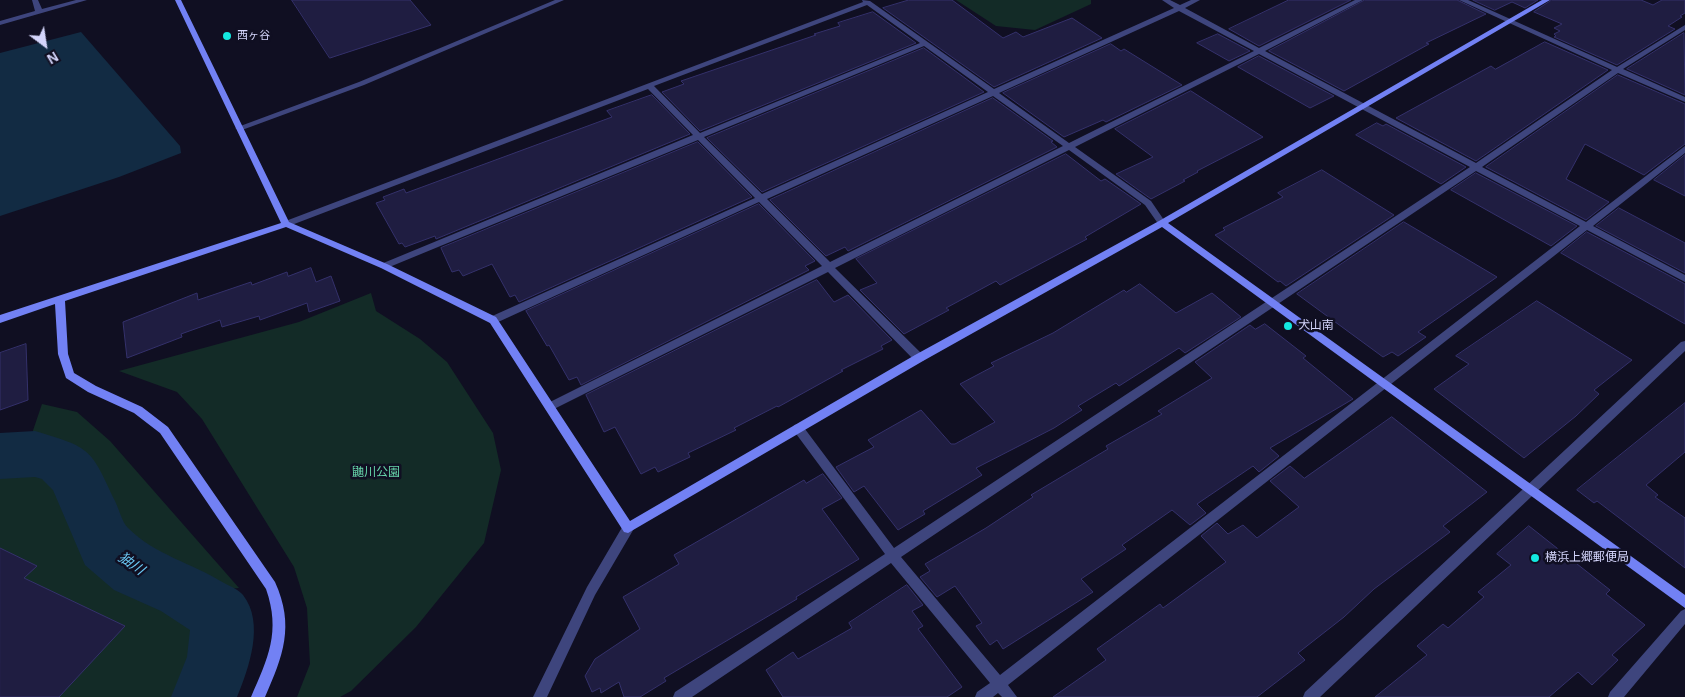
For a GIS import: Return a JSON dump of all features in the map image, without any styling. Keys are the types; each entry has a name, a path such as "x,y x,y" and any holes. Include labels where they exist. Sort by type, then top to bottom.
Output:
{"street":[{"path":"35,0 38,12"},
{"path":"0,23 84,0"},
{"path":"178,0 286,224 384,266 493,320 628,528"},
{"path":"239,128 298,109 411,64 562,0"},
{"path":"1165,0 1685,280"},
{"path":"493,320 1197,0"},
{"path":"550,407 1360,0"},
{"path":"1462,0 1685,100"},
{"path":"541,697 591,591 628,528 919,358 1162,223 1547,0"},
{"path":"0,319 286,224 866,1 1148,203 1162,223 1685,602"},
{"path":"680,697 1685,26"},
{"path":"384,266 925,43"},
{"path":"649,86 919,358"},
{"path":"982,697 1685,149"},
{"path":"60,299 63,354 70,375 92,389 138,410 164,430 271,586 278,603 281,625 277,655 258,697"},
{"path":"1310,697 1685,346"},
{"path":"798,428 893,556 1010,697"},
{"path":"1615,697 1685,615"}],"green space":[{"path":"956,0 1091,0 1091,4 1035,30 996,26"},
{"name":"鼬川公園","path":"371,293 376,311 420,339 447,362 493,433 501,470 484,543 416,627 351,691 340,697 297,697 310,664 307,608 294,567 202,419 177,392 119,371 299,322"},
{"path":"42,404 77,412 110,441 239,588 194,592 130,562 86,507 56,462 24,457"},
{"path":"5,467 58,477 70,517 107,556 146,589 196,609 211,631 198,667 177,697 0,697 0,468"}],"water":[{"path":"81,32 180,146 181,153 119,177 0,216 0,53"}],"building":[{"path":"292,0 410,0 431,25 330,58"},
{"path":"909,0 952,0 1003,38 1016,32 1023,37 1072,18 1102,38 994,87 883,8"},
{"path":"1289,0 1351,0 1259,46 1229,29"},
{"path":"1365,0 1457,0 1486,14 1426,43 1429,44 1344,91 1269,51"},
{"path":"1473,0 1538,0 1525,8 1512,2 1495,10"},
{"path":"1552,0 1641,0 1653,5 1662,0 1685,0 1685,13 1668,26 1675,29 1617,65 1554,37 1556,36 1554,34 1560,31 1554,28 1562,24 1534,12"},
{"path":"873,12 916,43 700,131 662,92 684,84 681,81 816,35 814,34 840,26 838,23"},
{"path":"1684,33 1685,95 1627,69"},
{"path":"1218,34 1250,51 1229,61 1197,43"},
{"path":"1545,42 1608,70 1476,161 1396,118 1491,66 1495,69"},
{"path":"1111,44 1121,51 1124,49 1182,85 1106,122 1103,120 1064,137 1003,93"},
{"path":"924,48 984,92 762,192 707,138"},
{"path":"1259,56 1334,96 1310,108 1238,67"},
{"path":"1618,75 1685,104 1685,144 1644,175 1585,144 1566,179 1609,202 1586,220 1486,167"},
{"path":"1191,91 1263,137 1197,171 1183,180 1185,181 1151,199 1116,174 1153,157 1115,129"},
{"path":"652,95 690,134 436,239 435,236 405,247 402,243 399,244 376,203 385,200 383,197 404,189 406,193 612,117 607,111"},
{"path":"993,98 1053,141 1051,142 1057,147 848,251 845,247 826,256 770,200"},
{"path":"1377,123 1383,126 1386,124 1466,167 1441,184 1356,135"},
{"path":"698,142 752,197 519,302 515,295 510,297 492,264 463,276 459,270 452,272 441,248"},
{"path":"1066,154 1101,181 1105,179 1141,204 1085,237 1087,239 1000,285 996,281 946,308 949,310 904,334 860,290 877,283 856,259"},
{"path":"1685,155 1685,196 1654,180"},
{"path":"1322,170 1394,215 1286,286 1215,235 1225,230 1223,228 1283,197 1278,193"},
{"path":"1476,173 1577,226 1551,246 1451,190"},
{"path":"759,204 815,261 805,266 809,270 581,385 577,377 569,380 549,345 547,346 526,311"},
{"path":"1619,208 1685,243 1685,273 1596,226"},
{"path":"1404,222 1497,277 1418,332 1426,337 1398,356 1392,352 1383,357 1297,294"},
{"path":"1587,232 1685,284 1685,324 1561,253"},
{"path":"311,268 316,282 331,276 340,301 309,312 307,303 260,320 259,316 222,327 220,320 181,334 182,337 127,358 123,322 197,293 198,300 251,282 252,285 287,272 288,276"},
{"path":"817,280 834,302 848,295 892,340 881,346 883,349 841,370 843,371 778,407 734,428 736,430 688,453 690,457 658,472 655,467 641,474 615,427 604,432 586,395"},
{"path":"1140,284 1176,313 1212,293 1241,317 1185,353 1179,348 1119,386 1116,383 1078,406 1082,410 1054,428 976,468 982,475 923,511 925,514 898,530 864,486 854,492 836,467 874,447 868,440 921,410 951,444 955,444 995,422 960,384 994,366 991,363 1053,333 1124,290 1126,292"},
{"path":"1537,301 1632,360 1594,390 1599,394 1576,416 1524,458 1434,389 1469,364 1456,356"},
{"path":"1265,324 1306,356 1303,358 1353,399 1270,448 1279,456 1259,472 1253,466 1197,504 1206,513 1190,525 1172,510 1122,545 1126,549 1081,579 1093,592 1003,649 997,640 990,645 976,626 982,623 955,586 937,597 920,577 930,571 925,564 986,528 1033,497 1031,495 1108,449 1106,446 1162,414 1158,411 1212,378 1195,362 1250,325 1255,329"},
{"path":"26,344 28,400 0,410 0,353"},
{"path":"1685,403 1685,452 1646,485 1658,495 1655,497 1685,518 1685,568 1597,501 1594,503 1577,490"},
{"path":"1392,417 1487,492 1443,526 1450,532 1374,589 1344,617 1298,653 1305,660 1257,697 1053,697 1106,660 1097,649 1160,604 1163,608 1226,562 1201,536 1217,523 1228,534 1243,525 1257,538 1299,507 1270,481 1290,466 1304,478"},
{"path":"823,474 842,498 822,509 859,559 796,597 797,599 664,678 666,681 640,697 624,697 619,682 601,693 600,688 592,692 585,676 595,659 640,629 623,597 679,564 674,555 804,480 806,483"},
{"path":"1529,526 1610,590 1606,594 1645,625 1612,655 1618,660 1592,685 1578,672 1549,697 1375,697 1427,655 1417,646 1443,624 1448,628 1484,597 1478,592 1511,565 1497,554"},
{"path":"0,548 37,566 24,578 125,626 59,697 0,697"},
{"path":"907,585 923,605 912,611 923,626 918,629 962,687 947,697 783,697 766,670 793,652 798,659 852,628 849,623"}],"waterway":[{"name":"㹨川","path":"0,456 35,454 61,462 75,475 106,546 135,570 183,591 221,615 219,657 204,697"}],"place":[{"name":"西ヶ谷","path":"227,36"},
{"name":"犬山南","path":"1288,326"},
{"name":"横浜上郷郵便局","path":"1535,558"}]}
